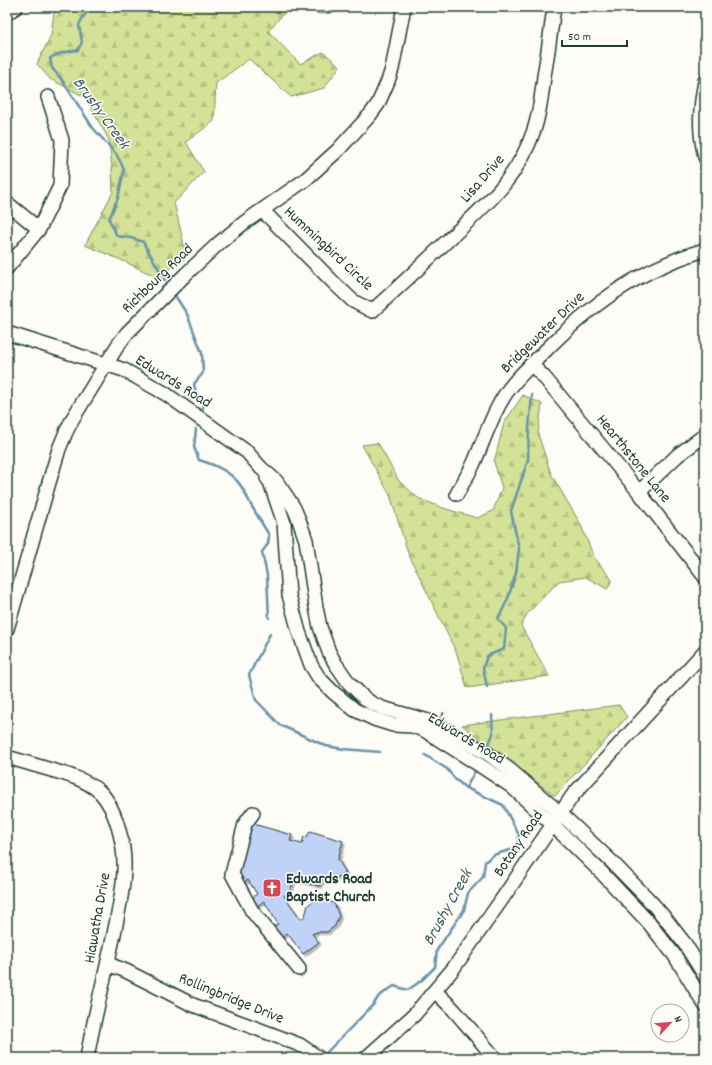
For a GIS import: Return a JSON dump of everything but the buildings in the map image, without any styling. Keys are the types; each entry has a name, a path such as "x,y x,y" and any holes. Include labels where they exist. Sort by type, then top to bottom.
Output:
{"street":[{"path":"7,13 16,7"},
{"name":"Richbourg Road","path":"7,630 59,449 73,418 118,345 127,333 219,243 245,222 305,180 338,150 370,115 378,104 392,69 404,7"},
{"name":"Lisa Drive","path":"372,311 486,205 516,169 526,150 534,129 540,105 554,7"},
{"path":"705,81 700,118 700,131 705,157"},
{"path":"7,268 39,229 60,186 62,140 48,97"},
{"path":"7,204 39,229"},
{"name":"Hummingbird Circle","path":"262,211 335,284 353,300 372,311"},
{"name":"Bridgewater Drive","path":"457,494 473,465 502,399 513,384 555,340 605,298 647,272 705,250"},
{"name":"Edwards Road","path":"7,333 124,370 166,394 247,452 261,468 276,481 294,508 306,540 320,627 329,652 349,683 371,703 382,708 432,722 488,754 510,770 560,813 612,862 664,917 685,944 705,976"},
{"name":"Hearthstone Lane","path":"532,364 639,492 705,577"},
{"path":"639,492 678,456 705,435"},
{"name":"Edwards Road","path":"261,468 270,482 284,523 290,596 299,632 311,665 319,678 334,693 355,710 374,719 393,725 412,726 424,730 511,786 601,872 652,927 675,956 705,1005"},
{"name":"Botany Road","path":"366,1058 414,1015 435,991 457,963 500,902 573,795 705,651"},
{"name":"Hiawatha Drive","path":"7,757 78,778 89,784 100,792 106,799 112,809 121,837 125,867 123,889 87,1058"},
{"path":"253,813 245,824 232,874 252,911 299,969"},
{"path":"652,927 664,917"},
{"name":"Rollingbridge Drive","path":"108,964 126,971 193,1005 286,1040 317,1056"},
{"path":"435,991 454,1010 495,1058"}],"green space":[{"path":"56,7 380,7 322,14 288,9 268,31 300,64 323,52 340,66 324,88 291,97 249,59 216,83 214,121 186,142 204,172 174,203 187,257 157,277 85,245 113,192 109,140 85,97 50,79 37,64 51,35"},
{"path":"523,395 542,404 538,434 551,474 580,523 594,557 612,580 607,589 586,577 559,581 527,614 521,626 549,676 467,688 457,654 408,553 390,495 362,445 378,443 399,481 418,498 443,508 477,518 493,511 502,488 494,462 504,423"},
{"path":"619,705 627,717 555,796 462,725"}],"waterway":[{"name":"Brushy Creek","path":"92,7 83,17 79,25 82,42 78,50 64,52 50,58 52,68 62,80 93,128 116,154 124,170 118,198 109,219 117,236 143,242 165,280"},
{"name":"Brushy Creek","path":"174,294 187,314 202,353 203,373 194,384 196,393 203,405 203,408"},
{"path":"487,687 483,668 487,656 504,649 506,628 498,619 507,601 516,573 519,549 511,511 528,460 532,395"},
{"name":"Brushy Creek","path":"196,429 194,447 199,460 220,468 237,481 269,535 268,544 262,552 267,575 269,618"},
{"name":"Brushy Creek","path":"270,634 249,675 256,700 280,725 326,746 380,752"},
{"path":"488,746 493,734 492,715"},
{"name":"Brushy Creek","path":"323,1057 373,1005 379,996 394,986 408,990 422,980 435,967 437,950 464,910 468,893 483,877 485,862 493,855 517,848 519,835 503,805 466,788 455,779 447,769 425,755"},
{"path":"466,788 475,771"}],"place":[{"name":"Edwards Road Baptist Church","path":"272,888"}]}
